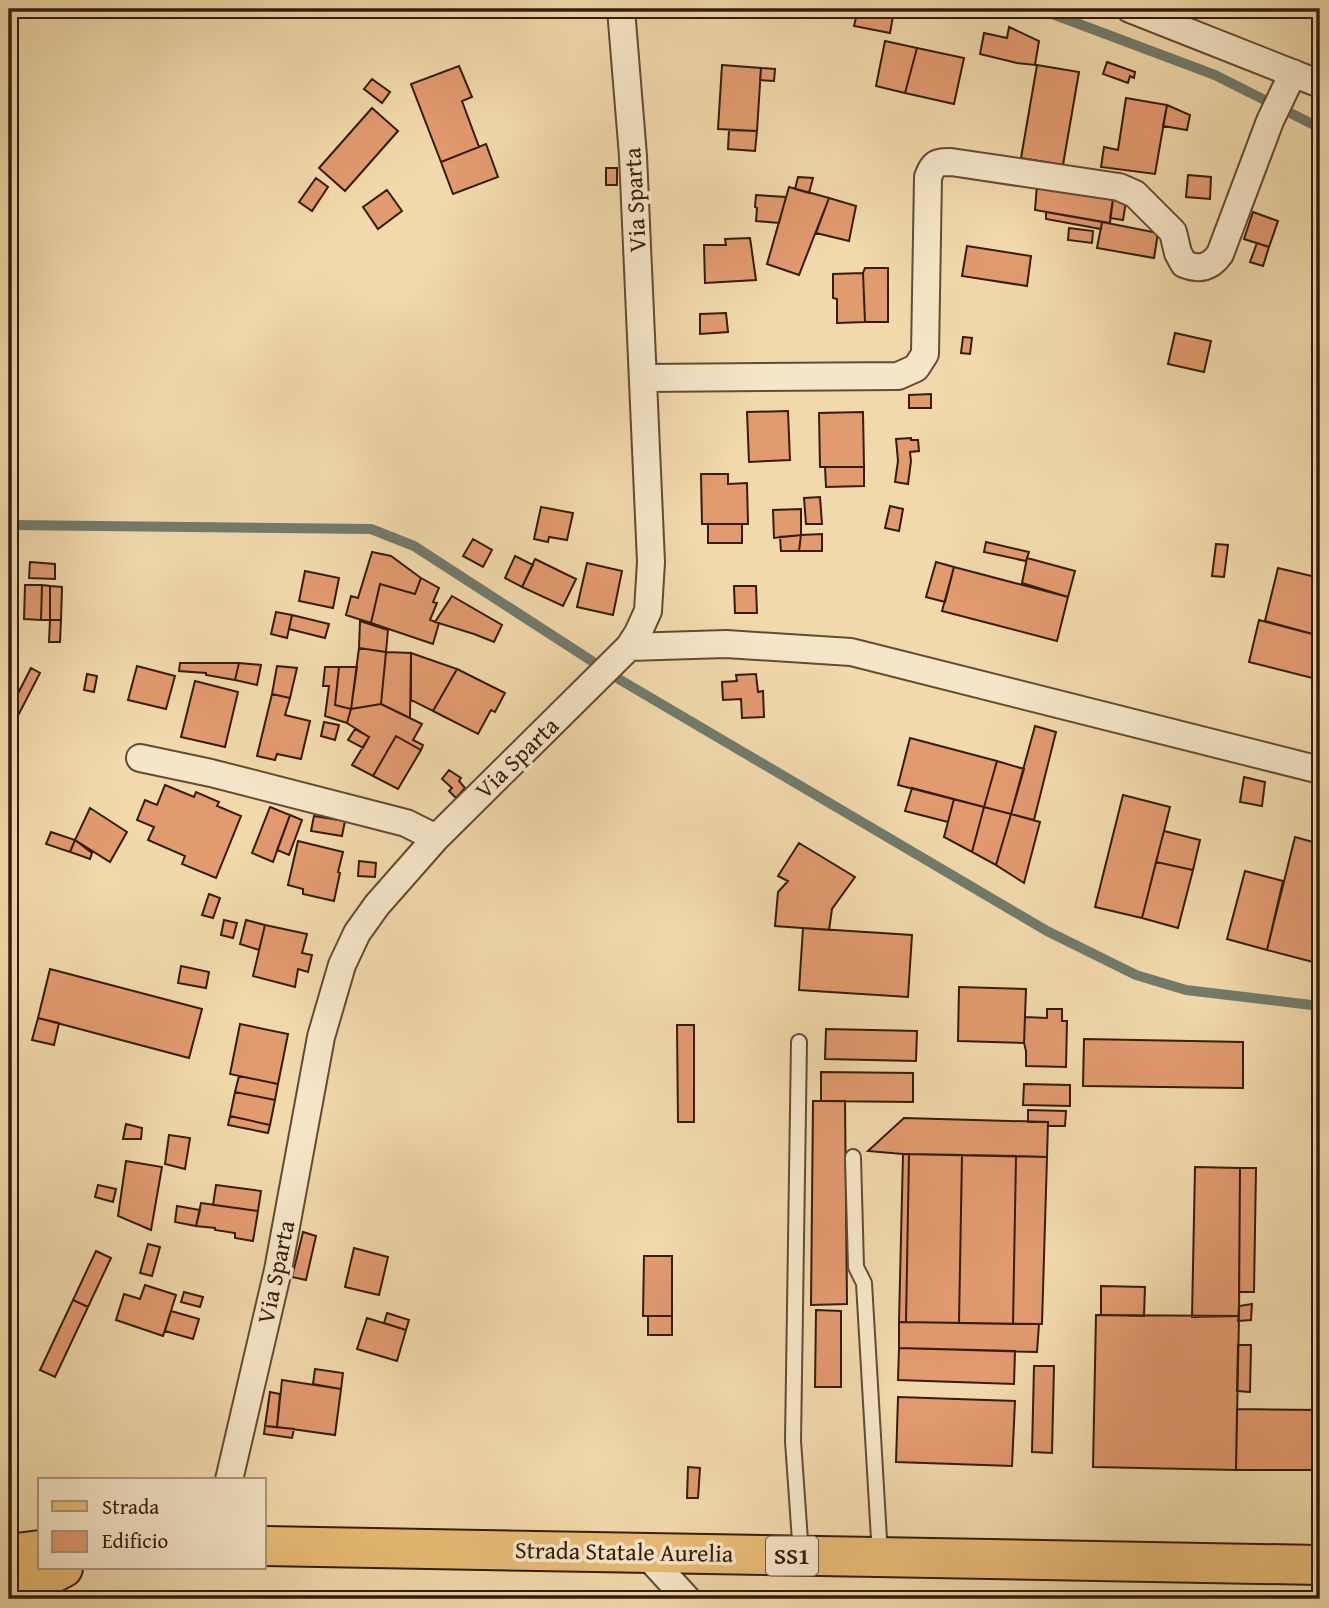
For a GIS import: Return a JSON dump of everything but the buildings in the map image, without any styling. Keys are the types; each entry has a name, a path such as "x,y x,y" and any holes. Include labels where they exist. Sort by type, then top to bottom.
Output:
{"main road":[{"name":"Strada Statale Aurelia","path":"266,1546 1320,1565"},
{"path":"9,1554 38,1550"},
{"path":"9,1590 59,1570"}],"street":[{"name":"Via Sparta","path":"229,1478 278,1270 320,1037 342,965 357,933 377,905 436,838 629,647 648,611 651,562 644,378 633,156 621,9"},
{"path":"1130,9 1288,83 1320,85"},
{"path":"644,378 898,376 916,368 925,354 928,177 933,166 939,162 1119,187 1135,194 1173,232 1184,264 1193,268 1205,268 1220,254 1270,121 1288,83"},
{"path":"629,647 726,644 851,653 1320,771"},
{"path":"140,758 211,773 406,823 436,838"},
{"path":"644,1552 687,1599"}],"lane":[{"path":"799,1042 793,1441 801,1556"},
{"path":"853,1157 856,1267 864,1283 880,1557"}],"waterway":[{"path":"1039,9 1215,75 1320,128"},
{"path":"9,525 371,529 414,546 598,665"},
{"path":"617,678 1047,931 1136,975 1186,990 1320,1006"}]}
